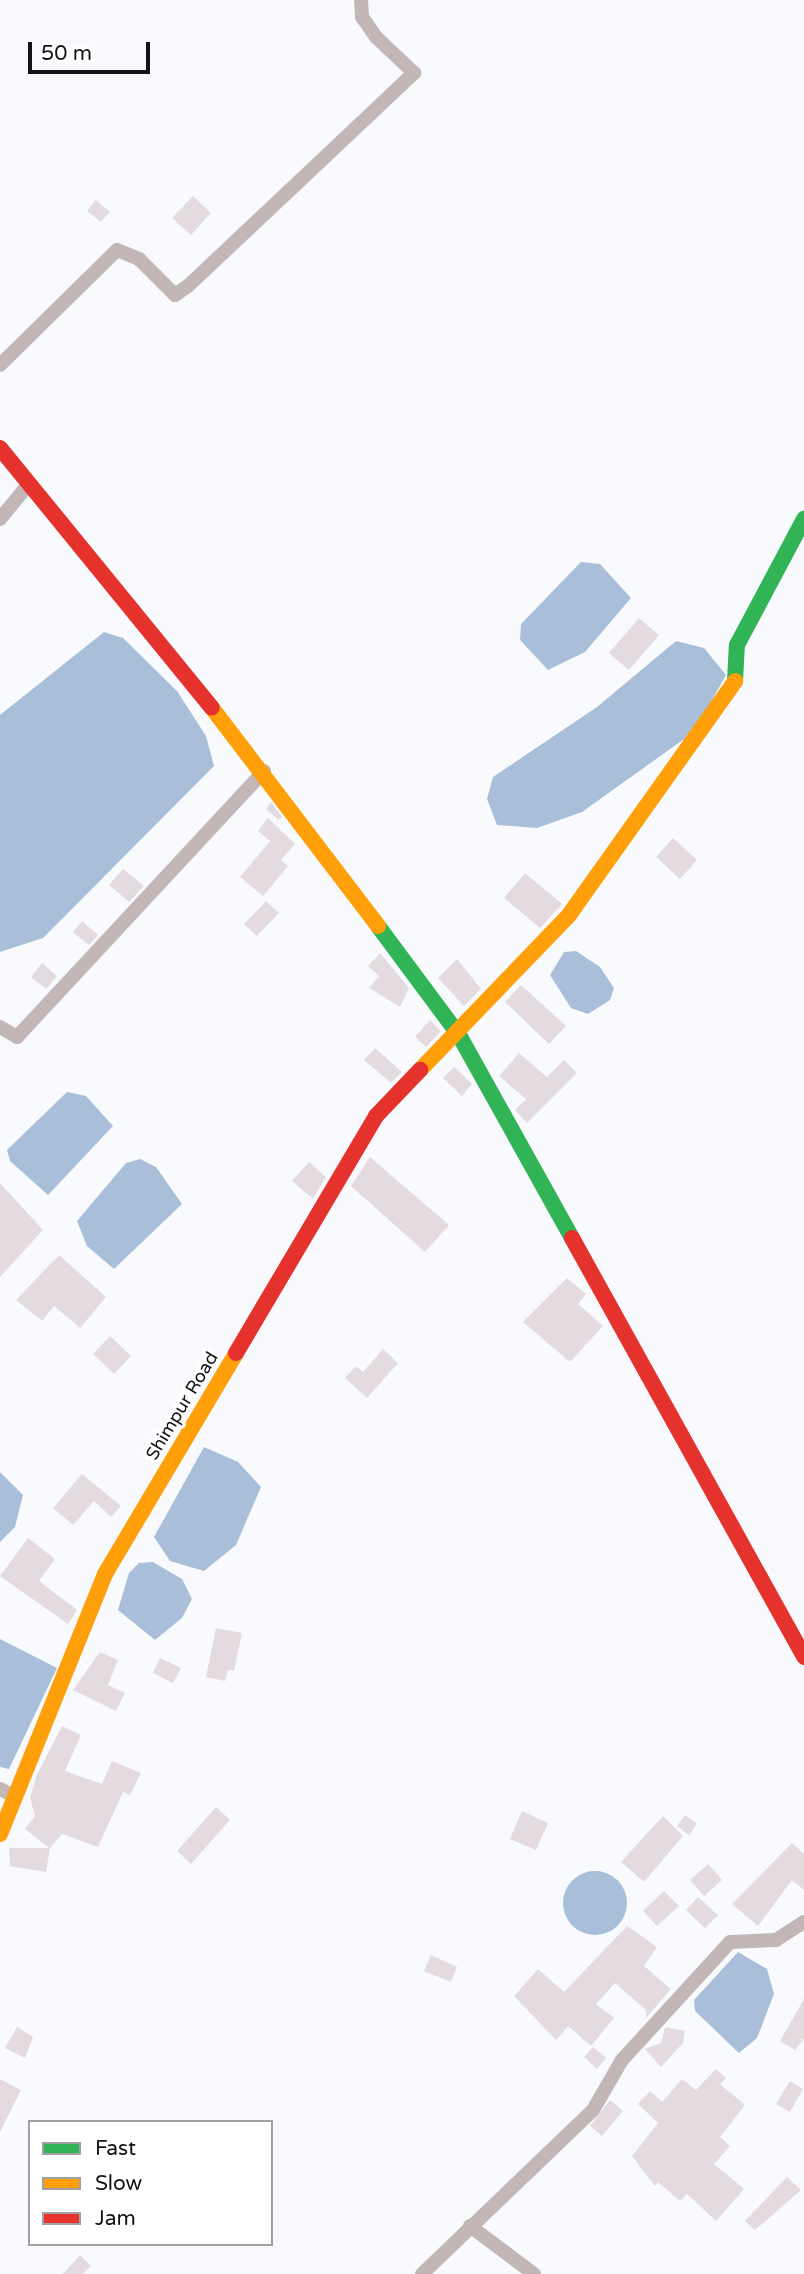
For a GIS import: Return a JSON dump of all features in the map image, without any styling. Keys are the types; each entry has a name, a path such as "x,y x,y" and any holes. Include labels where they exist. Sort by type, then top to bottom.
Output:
{"street":[{"path":"0,365 117,250 139,259 175,295 414,74 376,37 362,17 361,0"},
{"path":"0,448 264,771 459,1035 804,1657"},
{"path":"0,519 28,485"},
{"name":"Shimpur Road","path":"0,1835 7,1792 113,1562 376,1116 414,1072 459,1035 569,915 735,688 737,645 804,519"},
{"path":"0,1027 17,1037 264,771"},
{"path":"422,2274 593,2110 622,2060 730,1942 776,1940 804,1922"},
{"path":"470,2226 534,2274"}],"water":[{"path":"581,562 600,564 631,598 585,652 548,670 520,640 521,624"},
{"path":"104,632 123,638 177,691 206,736 214,766 43,938 0,952 0,715"},
{"path":"676,641 704,648 726,675 694,732 582,812 537,828 497,825 487,799 493,777 597,707"},
{"path":"576,951 600,967 614,988 610,1000 588,1014 571,1008 550,975 564,952"},
{"path":"67,1092 86,1096 113,1126 48,1195 10,1161 7,1150"},
{"path":"140,1159 156,1167 182,1204 114,1269 87,1246 77,1221 126,1163"},
{"path":"204,1447 238,1462 261,1487 236,1545 204,1571 170,1561 154,1537"},
{"path":"0,1472 23,1495 15,1527 0,1542"},
{"path":"153,1562 182,1579 192,1599 182,1618 155,1640 118,1610 129,1573 139,1563"},
{"path":"0,1639 57,1668 9,1769 0,1767"},
{"path":"595,1871 613,1877 621,1885 627,1903 621,1921 613,1929 595,1935 577,1929 569,1921 563,1903 569,1885 577,1877"},
{"path":"738,1952 767,1969 774,1994 757,2038 739,2053 695,2011 694,2000"}],"building":[{"path":"193,196 211,213 191,235 172,218"},
{"path":"96,200 110,212 101,222 87,211"},
{"path":"639,618 659,635 629,670 609,653"},
{"path":"271,802 282,817 279,820 266,809"},
{"path":"268,818 295,844 281,860 288,866 263,896 240,877 270,841 258,831"},
{"path":"673,838 697,860 680,879 656,857"},
{"path":"123,869 144,886 129,902 109,885"},
{"path":"525,873 562,904 540,928 504,898"},
{"path":"266,901 279,913 257,936 244,924"},
{"path":"82,921 98,935 89,945 73,932"},
{"path":"380,953 409,988 400,1007 369,988 379,976 368,966"},
{"path":"457,959 481,989 464,1006 438,978"},
{"path":"42,963 57,976 46,989 31,977"},
{"path":"521,985 566,1026 549,1044 505,1002"},
{"path":"430,1020 441,1031 426,1047 415,1037"},
{"path":"375,1048 402,1072 391,1083 364,1060"},
{"path":"519,1053 547,1077 564,1060 577,1073 527,1123 515,1110 526,1099 499,1076"},
{"path":"454,1067 472,1084 462,1096 443,1078"},
{"path":"370,1157 449,1225 425,1252 351,1186"},
{"path":"309,1162 326,1177 313,1199 292,1181"},
{"path":"0,1183 43,1230 0,1277"},
{"path":"59,1255 106,1297 80,1328 54,1306 42,1321 16,1300"},
{"path":"567,1278 586,1294 578,1304 603,1326 570,1362 523,1322"},
{"path":"110,1336 131,1356 114,1374 93,1354"},
{"path":"383,1349 398,1363 367,1398 345,1378 356,1366 363,1372"},
{"path":"82,1474 121,1506 111,1517 94,1501 73,1525 53,1508"},
{"path":"28,1538 55,1559 39,1581 77,1610 68,1624 0,1576"},
{"path":"216,1628 242,1633 234,1671 228,1670 225,1681 206,1677"},
{"path":"100,1652 118,1660 108,1685 125,1693 116,1711 73,1690"},
{"path":"160,1658 181,1668 173,1683 153,1673"},
{"path":"62,1726 81,1735 65,1771 102,1784 112,1761 141,1773 130,1795 123,1792 98,1847 62,1834 50,1848 46,1872 10,1866 9,1848 49,1848 25,1829 35,1816 30,1798 36,1777"},
{"path":"216,1807 230,1820 191,1864 177,1851"},
{"path":"522,1811 548,1823 536,1850 510,1839"},
{"path":"685,1815 697,1824 689,1835 677,1826"},
{"path":"663,1816 683,1836 644,1882 621,1862"},
{"path":"792,1843 804,1854 804,1890 792,1880 758,1926 732,1904"},
{"path":"708,1864 722,1880 704,1896 690,1880"},
{"path":"664,1891 679,1906 657,1926 643,1911"},
{"path":"698,1897 718,1915 705,1928 686,1910"},
{"path":"627,1926 657,1947 644,1966 671,1989 646,2018 646,2010 615,1983 596,2004 614,2018 591,2046 568,2026 556,2040 514,1996 538,1969 564,1992"},
{"path":"431,1955 457,1967 451,1982 424,1971"},
{"path":"804,1999 804,2039 795,2050 780,2041"},
{"path":"17,2027 33,2037 25,2058 5,2048"},
{"path":"665,2027 685,2031 683,2043 661,2067 645,2049 661,2043"},
{"path":"593,2047 606,2058 597,2069 584,2057"},
{"path":"716,2069 726,2078 720,2084 745,2105 720,2137 730,2146 714,2164 744,2189 716,2221 687,2194 680,2201 658,2182 655,2186 632,2156 658,2123 638,2104 650,2091 662,2102 682,2079 696,2090"},
{"path":"0,2079 21,2090 0,2132"},
{"path":"790,2081 803,2089 790,2112 776,2104"},
{"path":"610,2100 623,2111 602,2136 590,2126"},
{"path":"787,2177 801,2190 755,2230 745,2221"},
{"path":"80,2255 91,2266 83,2274 63,2274"}],"traffic: fast":[{"path":"735,681 737,645 804,519"},
{"path":"378,926 459,1035 572,1238"}],"traffic: slow":[{"path":"420,1070 569,915 735,681"},
{"path":"212,708 378,926"},
{"path":"0,1834 105,1574 236,1353"}],"traffic: jam":[{"path":"0,448 212,708"},
{"path":"236,1353 376,1116 420,1070"},
{"path":"572,1238 804,1657"}]}
